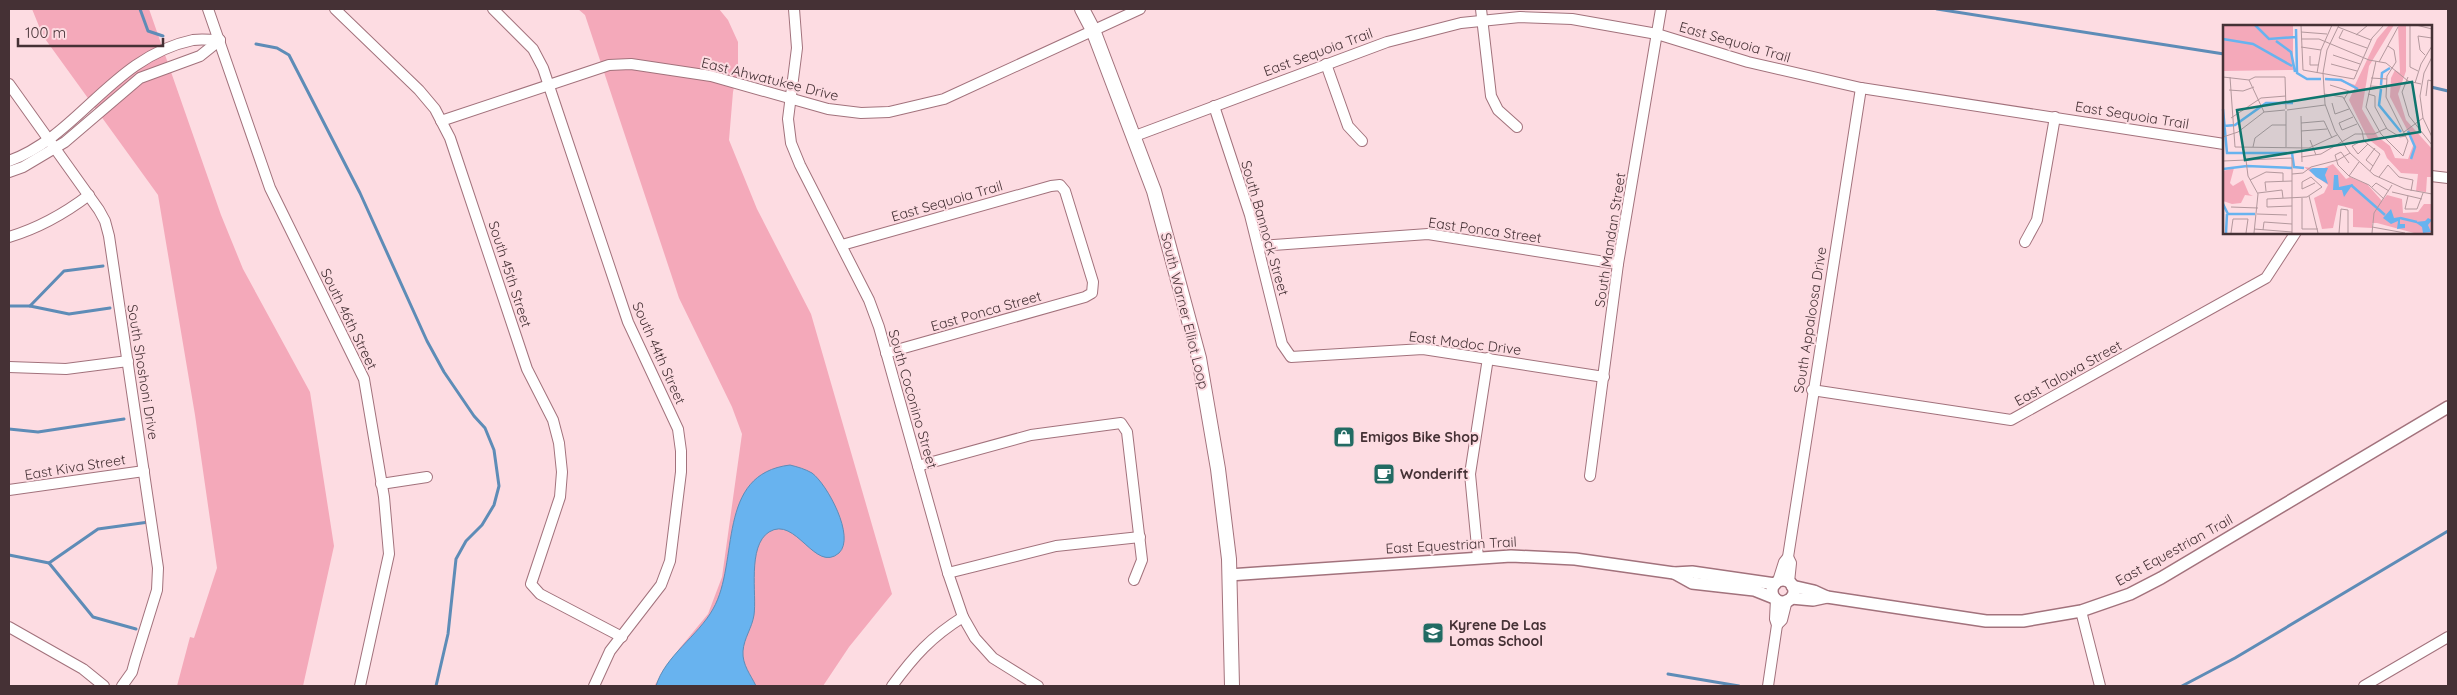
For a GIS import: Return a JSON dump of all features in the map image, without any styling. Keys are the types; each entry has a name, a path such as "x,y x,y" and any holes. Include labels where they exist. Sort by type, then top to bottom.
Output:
{"main road":[{"name":"South Warner Elliot Loop","path":"1082,9 1093,30 1135,136 1167,233 1199,358 1219,474 1230,575 1232,686"}],"street":[{"name":"South 46th Street","path":"208,9 270,188 364,379 382,484 389,554 360,686"},
{"name":"South 45th Street","path":"335,9 419,90 441,121 450,138 527,369 553,420 559,443 562,472 560,497 531,584 540,594 622,637"},
{"name":"South 44th Street","path":"493,9 533,49 549,86 628,322 678,430 681,450 681,472 670,561 661,585 602,665 594,686"},
{"name":"South Coconino Street","path":"794,9 797,48 789,99 788,119 791,143 800,165 869,300 886,353 948,573 963,617 975,638 993,658 1038,686"},
{"name":"East Ahwatukee Drive","path":"441,121 609,65 631,64 711,76 828,109 861,113 889,112 918,107 944,99 1140,9"},
{"path":"1481,9 1491,96 1498,110 1517,127"},
{"name":"South Mandan Street","path":"1590,476 1618,264 1661,9"},
{"name":"East Sequoia Trail","path":"1135,136 1326,64 1387,42 1425,31 1482,20 1555,18 1657,34 1748,62 1861,88 2223,144"},
{"path":"9,161 49,140 100,92 138,63 194,40 220,40"},
{"path":"9,172 23,167 56,148 140,78 200,56 220,40"},
{"path":"1326,64 1348,126 1362,140"},
{"name":"South Shoshoni Drive","path":"9,84 89,195 105,221 107,228 157,550 157,590 132,672 122,686"},
{"name":"South Appaloosa Drive","path":"1768,686 1777,625 1775,619 1791,563 1788,556 1812,390 1861,88"},
{"name":"South Bannock Street","path":"1214,106 1258,246 1282,344 1291,357"},
{"path":"2024,242 2037,220 2054,117"},
{"path":"2432,176 2448,178"},
{"name":"East Sequoia Trail","path":"842,245 1060,185 1065,191 1093,282 1092,293"},
{"path":"9,236 31,230 57,217 89,195"},
{"name":"East Ponca Street","path":"1258,246 1428,234 1618,264"},
{"name":"East Talowa Street","path":"1812,390 2011,420 2266,278 2295,234"},
{"name":"East Ponca Street","path":"886,353 1075,300 1092,293"},
{"name":"East Modoc Drive","path":"1291,357 1404,348 1423,349 1604,377"},
{"path":"1478,557 1470,474 1488,358"},
{"path":"9,367 66,370 128,361"},
{"name":"East Equestrian Trail","path":"1230,575 1478,557 1547,556 1674,573 1692,582 1754,590 1783,591 1812,600 1827,597 1986,621 2022,621 2081,611 2130,594 2161,578 2448,408"},
{"path":"918,466 1031,435 1122,423 1127,432 1142,560 1134,580"},
{"name":"East Kiva Street","path":"9,490 144,471"},
{"path":"382,484 427,477"},
{"path":"948,573 1056,546 1140,537"},
{"path":"2081,611 2100,686"},
{"path":"892,686 924,645 940,631 963,617"},
{"path":"9,627 83,669 104,686"},
{"path":"2364,686 2448,638"}],"shaded area":[{"path":"32,9 149,9 221,215 243,269 310,392 334,546 303,686 177,686 190,637 194,638 217,568 195,415 158,195 43,36"},
{"path":"578,9 719,9 728,20 738,42 738,69 733,92 729,140 757,209 811,314 892,594 849,647 823,686 654,686 679,649 708,614 722,577 742,434 732,407 679,298 585,15"}],"water":[{"path":"790,465 812,473 832,499 842,524 844,535 843,545 839,553 830,557 822,556 788,531 779,529 769,532 762,539 755,559 754,615 743,651 745,665 756,686 656,686 660,675 667,665 707,619 713,609 721,590 740,502 750,485 766,472"}],"waterway":[{"path":"140,9 148,31 163,36"},
{"path":"1937,9 2223,54"},
{"path":"256,44 277,48 289,55 360,193 427,341 444,372 474,416 485,428 494,450 499,486 494,505 482,525 466,541 456,559 448,634 436,686"},
{"path":"2432,87 2448,91"},
{"path":"9,306 30,306 64,271 103,266"},
{"path":"30,306 69,314 110,308"},
{"path":"9,429 38,432 124,419"},
{"path":"9,555 49,563 98,529 149,522"},
{"path":"2182,686 2235,658 2448,531"},
{"path":"49,563 93,617 136,629"},
{"path":"1668,674 1739,686"}],"place":[{"name":"Emigos Bike Shop","path":"1344,437"},
{"name":"Wonderift","path":"1384,474"},
{"name":"Kyrene De Las Lomas School","path":"1433,633"}]}
